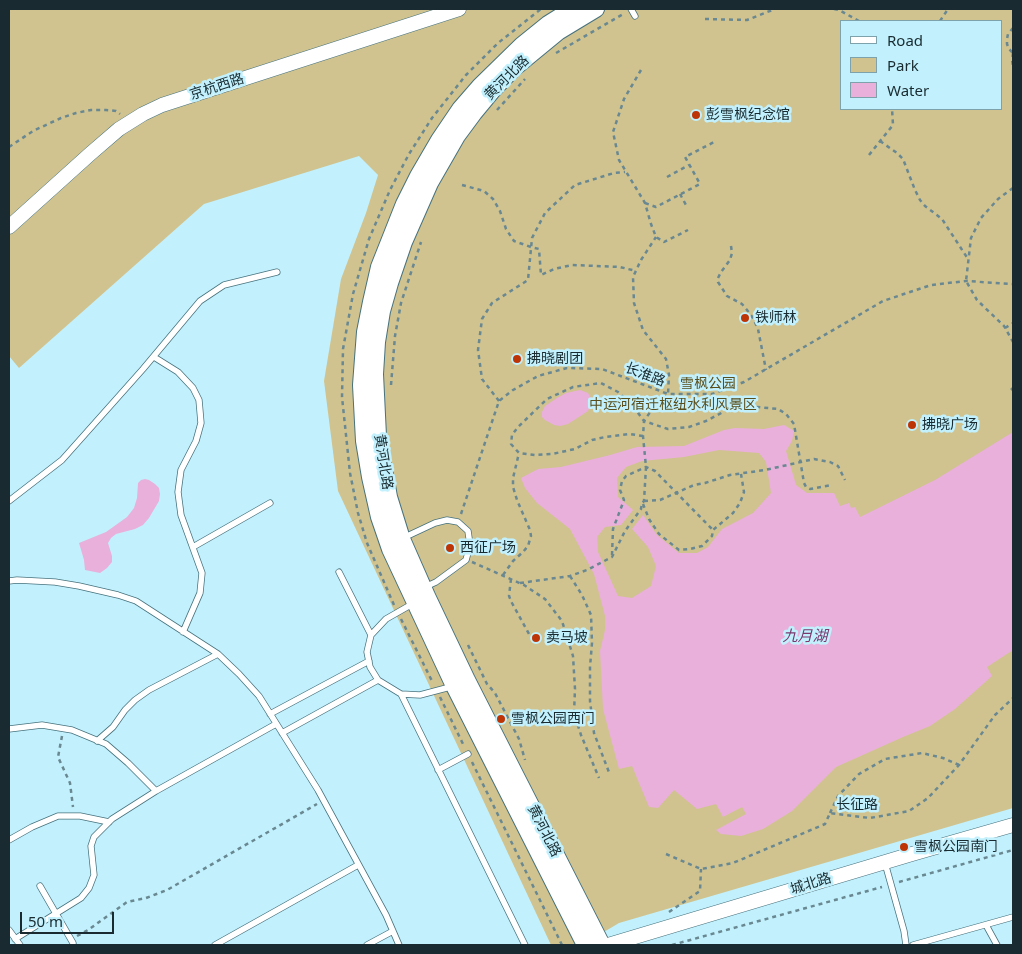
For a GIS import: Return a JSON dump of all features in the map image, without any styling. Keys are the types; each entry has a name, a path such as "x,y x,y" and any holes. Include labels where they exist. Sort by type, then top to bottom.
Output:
{"main road":[{"name":"黄河北路","path":"422,595 390,549 379,517 364,441 361,385 362,357 365,332 379,267 404,204 418,176 460,109 522,45 548,24 572,9"},
{"name":"黄河北路","path":"585,945 461,683 422,595 389,497 378,436 375,374 377,342 382,311 404,242 430,183 457,136 493,90 513,69 558,32 596,9"},
{"name":"黄河北路","path":"461,683 602,945"}],"street":[{"name":"京杭西路","path":"9,227 119,129 143,114 162,105 460,9"},
{"name":"城北路","path":"608,945 1013,825"}],"lane":[{"path":"631,9 635,16"},
{"path":"9,501 62,460 200,301 224,285 277,272"},
{"path":"154,356 178,372 193,388 199,400 201,423 196,441 180,470 178,492 181,515 202,573 200,593 183,632"},
{"path":"193,548 270,503"},
{"path":"402,539 435,523 447,520 458,522 468,531 470,546 466,560 422,595 386,619 371,635 367,652 370,667 378,680 401,694 420,695 461,683"},
{"path":"339,572 371,635"},
{"path":"9,581 55,582 118,595 136,602 218,654 259,696 323,801 386,916 399,945"},
{"path":"97,741 113,727 135,700 149,690 218,654"},
{"path":"270,714 369,661"},
{"path":"282,733 378,680"},
{"path":"401,694 524,945"},
{"path":"15,939 81,898 89,888 94,875 91,846 94,837 108,822 156,791 276,724"},
{"path":"9,730 42,725 72,730 106,744 156,791"},
{"path":"438,770 468,754"},
{"path":"9,840 32,827 58,816 74,816 108,822"},
{"path":"885,862 906,945"},
{"path":"215,945 358,865"},
{"path":"40,886 73,943"},
{"path":"913,945 1013,917"},
{"path":"986,925 997,945"},
{"path":"9,930 20,945"},
{"path":"367,945 392,931"}],"path":[{"path":"541,9 498,43 466,75 432,118 409,154 390,190 370,239 353,294 343,350 342,397 350,473 358,513 367,543 398,612 562,945"},
{"path":"553,55 631,9"},
{"path":"706,19 747,20 775,9"},
{"path":"834,9 857,20"},
{"path":"941,20 948,9"},
{"path":"1013,28 1008,34 1007,39 1007,44 1013,53 1013,66"},
{"path":"641,70 624,99 613,132 619,160 645,203 656,237 664,242 688,230"},
{"path":"494,113 529,75"},
{"path":"9,147 61,118 90,110 116,111 132,121"},
{"path":"869,155 893,125 892,110"},
{"path":"645,203 656,207 700,184 685,158 716,141"},
{"path":"880,141 904,159 914,190 920,200 942,219 968,261"},
{"path":"667,177 689,165"},
{"path":"458,522 499,401 482,379 478,350 482,318 492,303 528,280 532,238 545,213 575,185 614,173 625,172"},
{"path":"462,185 484,192 494,198 506,229 514,241 539,249 541,275 554,269 572,265 620,267 636,271"},
{"path":"1013,188 998,199 981,218 971,238 966,280 977,300 1005,328 1013,342"},
{"path":"680,194 686,206"},
{"path":"391,391 394,336 401,303 424,234"},
{"path":"520,583 570,576 587,570 612,557 625,532 641,509 646,465 643,437 644,421 653,408 668,394 669,375 666,359 643,330 634,303 633,278 641,260 656,237"},
{"path":"730,246 732,253 730,260 721,272 718,282 727,296 742,304 753,318 758,329 766,370"},
{"name":"长淮路","path":"499,401 513,390 538,376 567,368 602,369 668,394 712,394 744,382 766,370 882,301 930,285 966,280 1013,284"},
{"path":"1005,328 1013,324"},
{"path":"643,437 630,434 605,437 552,454 535,455 519,453 512,444 512,435 518,427 547,399 573,387 601,384 618,392 633,406 644,421 668,429 689,427 706,421 729,409 757,407 778,409 786,414 794,424 806,487 832,485"},
{"path":"503,576 528,546 531,536 513,487 519,453"},
{"path":"643,502 660,500 694,485 730,475 765,470 814,458 838,466 845,480"},
{"path":"646,465 655,471 713,530"},
{"path":"612,557 613,529 624,500 620,490 622,481 626,476 646,465"},
{"path":"643,502 649,519 659,534 679,550 702,546 712,536 713,530 733,513 740,503 744,492 741,473"},
{"path":"466,560 520,583 545,599 562,621 573,656 574,712 599,778"},
{"path":"570,576 582,595 591,615 590,693 594,733 610,775"},
{"path":"511,579 509,596 529,634"},
{"path":"466,641 487,684 496,694 515,731 528,765"},
{"name":"长征路","path":"701,868 733,863 826,824 830,813 870,818 909,811 928,798 959,766 996,715 1013,698"},
{"path":"63,729 58,757 70,783 74,816"},
{"path":"830,813 838,796 859,774 885,759 922,753 943,758 959,766"},
{"path":"73,943 127,902 146,898 167,890 323,801"},
{"path":"672,945 1013,850"},
{"path":"666,854 701,868 700,891 669,912"}],"green space":[{"name":"雪枫公园","path":"9,9 1013,9 1013,808 619,923 582,945 551,945 338,491 324,381 341,279 378,175 359,156 204,204 19,368 9,356"}],"water":[{"path":"580,390 588,393 591,398 592,402 588,411 568,424 560,426 554,425 542,417 545,406 566,393"},
{"name":"九月湖","path":"784,425 794,431 792,441 786,451 796,485 807,493 834,493 840,506 849,503 851,508 855,507 860,517 935,480 1013,432 1013,650 987,667 992,676 955,709 930,726 836,767 792,811 763,829 741,836 721,834 716,830 746,814 742,807 723,817 716,804 697,809 674,790 658,808 649,807 632,766 619,769 603,709 600,651 605,630 605,616 594,574 570,529 537,503 525,488 521,478 538,469 561,467 637,447 684,446 724,430 735,428 764,429","holes":["719,450 759,453 766,462 771,493 753,513 722,529 708,547 697,553 679,553 657,535 643,515 632,529 648,547 656,566 651,586 632,598 618,596 598,552 597,537 605,527 621,525 633,510 618,497 617,478 626,467 642,461 684,457"]},
{"path":"145,479 159,488 160,494 159,501 149,518 143,525 116,534 111,538 108,543 112,562 107,568 100,573 85,570 79,543 106,532 127,517 134,508 138,483"}],"place":[{"name":"彭雪枫纪念馆","path":"696,115"},
{"name":"铁师林","path":"745,318"},
{"name":"拂晓剧团","path":"517,359"},
{"name":"拂晓广场","path":"912,425"},
{"name":"西征广场","path":"450,548"},
{"name":"卖马坡","path":"536,638"},
{"name":"雪枫公园西门","path":"501,719"},
{"name":"雪枫公园南门","path":"904,847"}],"park label":[{"name":"中运河宿迁枢纽水利风景区","path":"673,405"}]}
